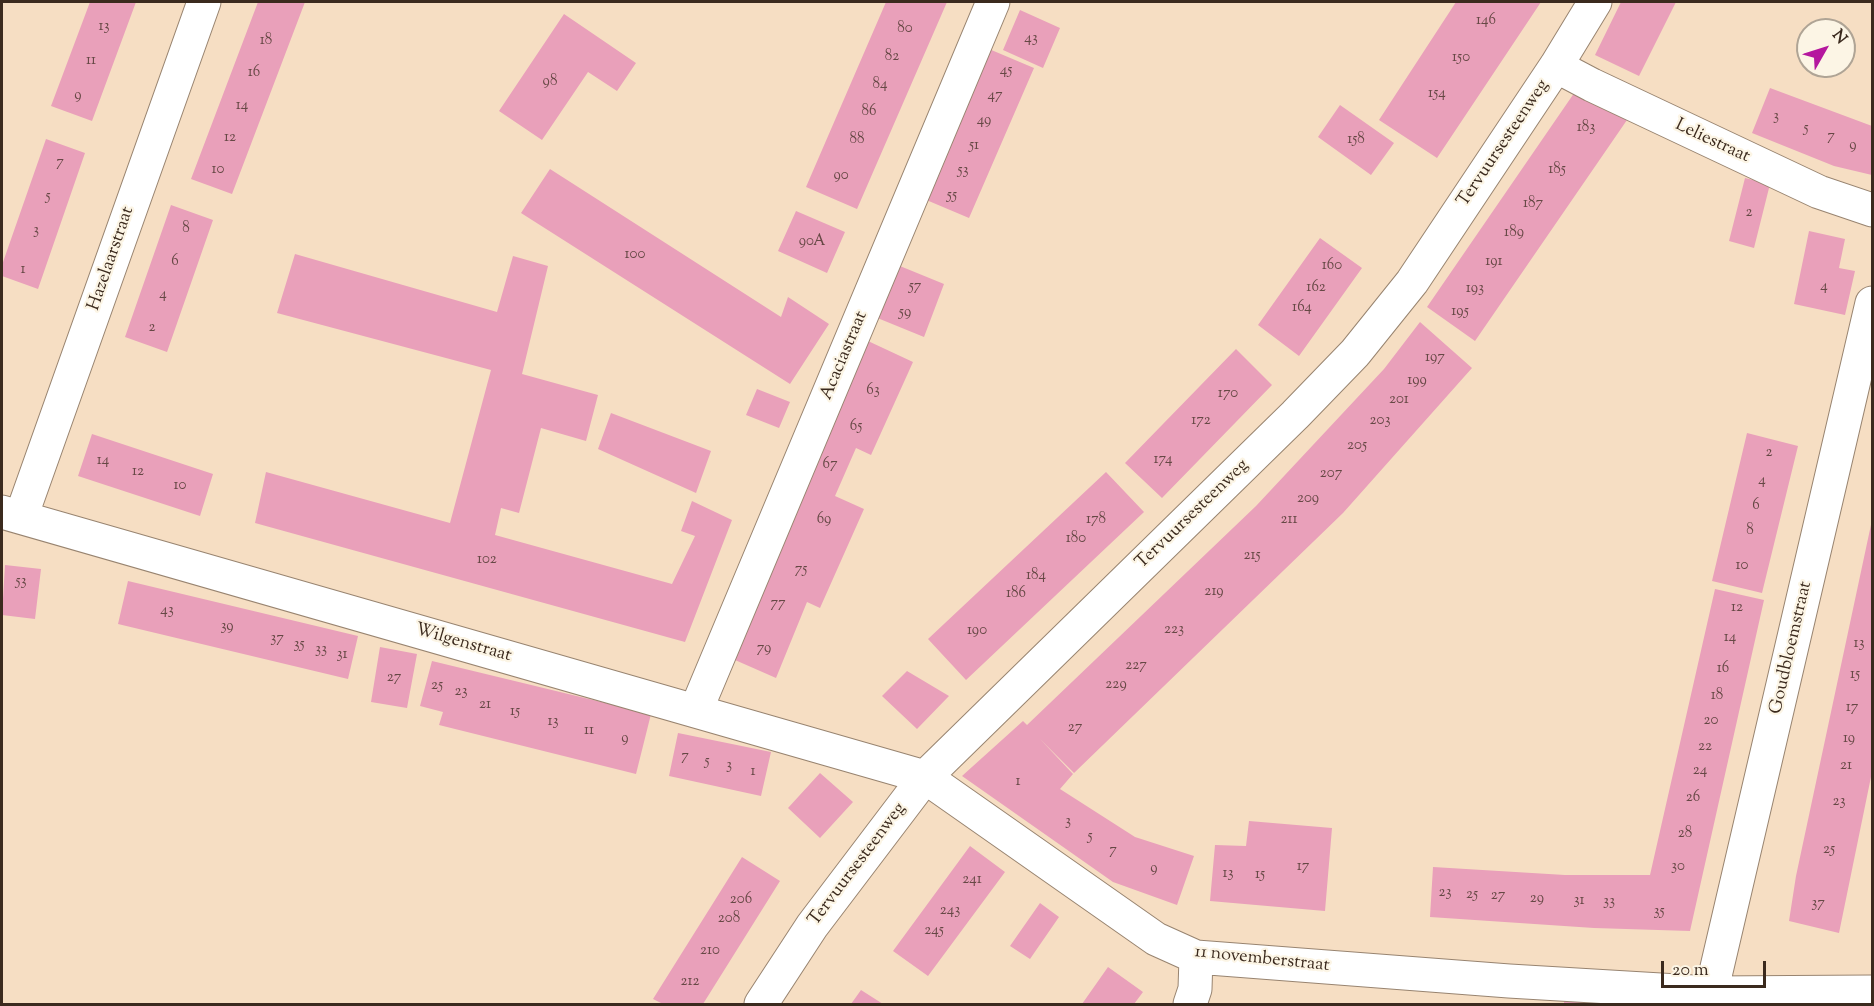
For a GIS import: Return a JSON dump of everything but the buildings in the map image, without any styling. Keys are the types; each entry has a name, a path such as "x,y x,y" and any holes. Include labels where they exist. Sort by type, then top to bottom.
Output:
{"street":[{"name":"Hazelaarstraat","path":"11,515 204,2"},
{"name":"Acaciastraat","path":"696,710 993,2"},
{"name":"Tervuursesteenweg","path":"761,1005 812,926 925,777 1295,415 1355,353 1412,282 1556,66 1595,2"},
{"name":"Leliestraat","path":"1556,66 1592,86 1819,192 1872,210"},
{"name":"Goudbloemstraat","path":"1711,993 1872,303"},
{"name":"Wilgenstraat","path":"11,515 925,777"},
{"name":"11 novemberstraat","path":"925,777 1155,939 1196,957 1508,993 1872,992"},
{"path":"1190,1005 1195,989 1196,957"}]}
